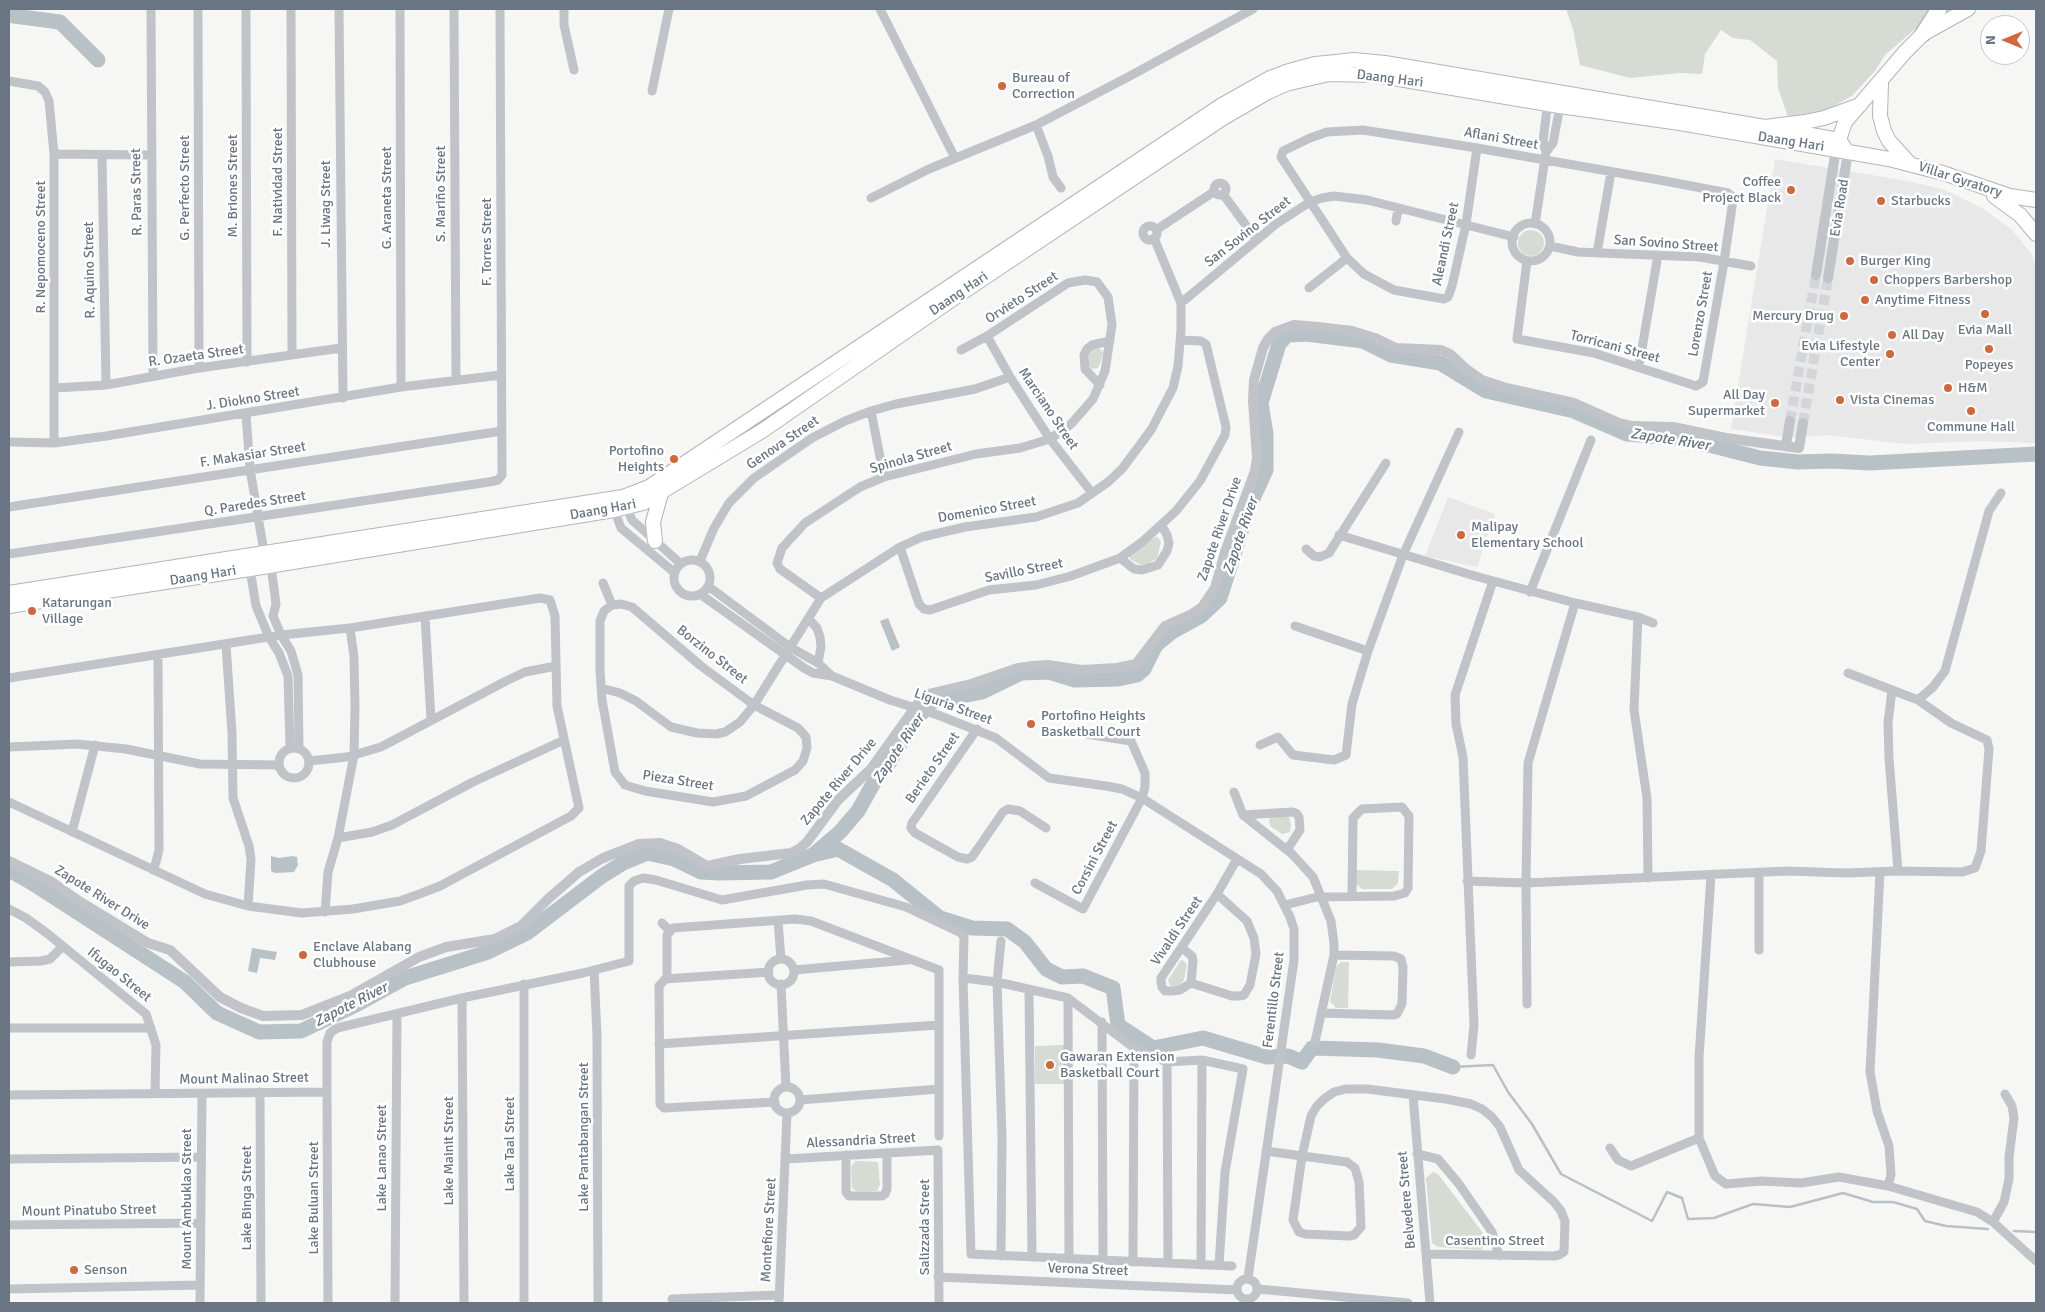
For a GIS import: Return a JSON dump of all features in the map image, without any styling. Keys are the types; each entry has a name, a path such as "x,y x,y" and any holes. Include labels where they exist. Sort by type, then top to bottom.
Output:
{"highway":[{"path":"1924,34 1939,9"}],"main road":[{"path":"1881,83 1905,52 1924,34 1968,9"},
{"name":"Daang Hari","path":"9,593 264,552 618,503 643,502 762,431 953,291 1222,105 1270,78 1315,64 1354,60 1429,69 1555,98 1680,123 1841,147 1910,164"},
{"name":"Daang Hari","path":"1555,98 1765,127 1824,118 1860,105 1881,83"},
{"name":"Villar Gyratory","path":"1881,83 1880,116 1884,131 1910,164 2010,196 2036,200"},
{"name":"Evia Road","path":"1841,147 1845,122 1860,105"},
{"path":"1765,127 1841,147"},
{"path":"1981,187 2007,204 2036,234"},
{"name":"Daang Hari","path":"9,606 271,566 556,518 618,503 657,482 953,291"},
{"path":"655,541 653,522 661,493"}],"street":[{"name":"R. Paras Street","path":"151,9 152,376"},
{"name":"G. Perfecto Street","path":"198,9 199,368"},
{"name":"M. Briones Street","path":"246,9 247,362"},
{"name":"F. Natividad Street","path":"291,9 292,356"},
{"name":"J. Liwag Street","path":"339,9 343,398"},
{"name":"G. Araneta Street","path":"400,9 401,387"},
{"name":"S. Mariño Street","path":"454,9 456,379"},
{"name":"F. Torres Street","path":"500,9 502,475"},
{"path":"564,9 564,25 574,70"},
{"path":"652,91 669,9"},
{"path":"880,9 955,158"},
{"path":"871,198 929,169 1036,125 1253,9"},
{"name":"R. Nepomoceno Street","path":"9,81 38,86 45,92 49,101 54,154 54,443"},
{"path":"1535,224 1545,156 1543,141 1555,98"},
{"path":"1036,125 1048,156 1053,176 1061,188"},
{"name":"Aflani Street","path":"1283,162 1281,157 1283,151 1310,138 1327,132 1362,130 1477,148 1545,156 1611,172 1728,193"},
{"name":"Evia Road","path":"1816,275 1841,147"},
{"name":"Evia Road","path":"1828,278 1841,147"},
{"name":"Aleandi Street","path":"1283,162 1347,258 1364,274 1394,290 1444,299 1451,292 1466,224 1477,148"},
{"path":"54,154 150,155"},
{"name":"R. Aquino Street","path":"102,155 106,385"},
{"path":"1597,253 1611,172"},
{"name":"Domenico Street","path":"601,688 620,693 636,701 671,727 697,733 716,734 726,732 740,722 754,705 821,598 900,547 922,537 942,531 1036,517 1078,502 1092,493 1122,469 1151,430 1172,388 1178,366 1180,304 1155,234 1219,193 1256,239"},
{"name":"Lorenzo Street","path":"1703,382 1733,200 1728,193"},
{"name":"San Sovino Street","path":"1180,304 1256,239 1310,202 1334,196 1351,198 1466,224 1514,237"},
{"path":"1396,221 1398,209"},
{"path":"1535,224 1547,232 1550,246 1542,258 1527,261 1515,252 1514,237 1522,226 1535,224"},
{"name":"San Sovino Street","path":"1550,246 1578,252 1700,258 1751,266"},
{"path":"1639,366 1658,255"},
{"path":"1309,288 1347,258"},
{"name":"Torricani Street","path":"1527,261 1518,339 1586,351 1639,366 1696,386 1703,382"},
{"name":"Orvieto Street","path":"961,350 987,336 1068,283 1086,280 1097,282 1108,298 1112,325 1105,371 1093,399 1071,424 1050,439"},
{"name":"Zapote River Drive","path":"9,861 52,882 79,901 148,943 170,950 220,997 241,1008 263,1016 302,1015 350,996 419,957 446,947 495,939 521,926 579,872 603,858 639,844 660,843 678,849 707,866 740,859 791,853 799,849 807,842 838,800 872,769 924,696 980,682 1018,668 1048,665 1081,670 1117,668 1136,664 1165,626 1192,614 1202,607 1215,588 1225,552 1255,471 1257,458 1253,401 1254,380 1263,348 1275,332 1294,325 1352,331 1375,338 1396,348 1441,350 1450,354 1464,368 1482,380 1506,388 1574,403 1619,423 1632,426 1673,427 1726,438 1799,448 1803,423"},
{"name":"Marciano Street","path":"987,336 1010,377 1050,439 1092,493"},
{"name":"Savillo Street","path":"900,547 919,604 924,609 930,610 989,590 1054,581 1120,558 1162,526 1200,481 1215,455 1226,428 1206,344 1201,340 1180,340"},
{"path":"1100,385 1085,369 1084,355 1092,345 1110,341"},
{"name":"R. Ozaeta Street","path":"55,388 106,385 199,368 341,348"},
{"name":"J. Diokno Street","path":"9,442 54,443 246,414 401,387 501,375"},
{"name":"Genova Street","path":"700,561 714,528 729,503 754,478 812,438 838,424 871,411 896,404 975,389 1010,377"},
{"path":"871,411 884,477"},
{"path":"246,414 250,469 264,552"},
{"path":"1786,445 1790,421"},
{"name":"F. Makasiar Street","path":"9,507 502,431"},
{"path":"1260,744 1278,737 1293,755 1334,760 1341,759 1346,755 1352,704 1368,651 1403,555 1459,432"},
{"name":"Spinola Street","path":"821,598 780,569 777,563 782,548 813,517 860,487 884,477 976,454 1020,448 1050,439"},
{"path":"1530,592 1592,440"},
{"path":"1306,549 1314,556 1324,556 1329,553 1386,463"},
{"name":"Q. Paredes Street","path":"9,554 489,482 498,480 502,475"},
{"path":"1918,700 1933,687 1945,672 1989,511 2001,493"},
{"path":"618,503 632,520 681,564"},
{"path":"618,503 621,528 675,573"},
{"path":"1120,558 1134,568 1142,570 1158,565 1167,552 1169,543 1162,526"},
{"path":"1339,535 1530,592 1638,617 1653,623"},
{"path":"690,560 700,561 709,572 708,586 700,594 688,595 683,593 675,584 675,573 681,564 690,560"},
{"path":"271,566 276,604 273,616 281,635 291,651 298,675 294,748"},
{"path":"250,569 256,606 288,676 294,748"},
{"path":"1471,1055 1474,1025 1463,757 1456,724 1455,694 1493,581"},
{"path":"603,582 612,605"},
{"name":"Liguria Street","path":"708,586 832,676"},
{"name":"Liguria Street","path":"700,594 785,656 813,673 832,676 890,700 977,729 996,738 1049,778 1122,789 1142,798"},
{"path":"9,678 281,635 350,628 540,598 550,600 554,616 557,706 579,808 571,816 422,894 353,909 326,912 285,912 248,906 206,894 9,802"},
{"path":"1528,1004 1526,883 1528,763 1574,603"},
{"name":"Borzino Street","path":"612,605 620,604 632,607 701,666 754,705 798,728 806,737 807,748"},
{"name":"Pieza Street","path":"612,605 604,611 600,621 601,688 604,716 615,772 625,785 632,788 713,802 731,800 746,796 795,770 803,761 807,748"},
{"path":"425,616 432,720"},
{"path":"1638,617 1634,710 1647,798 1648,878"},
{"path":"809,619 817,628 820,637 821,647 818,664"},
{"path":"1295,626 1368,651"},
{"path":"326,912 328,872 338,838 354,755 354,657 350,628"},
{"path":"226,645 233,765 232,798 249,846 251,859 248,906"},
{"path":"152,870 156,862 158,850 158,655"},
{"path":"309,761 354,755 380,748 525,672 556,666"},
{"path":"1467,881 1526,883 1759,872 1962,872 1975,868 1981,851 1989,749 1987,740 1951,724 1918,700 1848,673"},
{"path":"1892,690 1888,724 1889,758 1898,871"},
{"name":"Berieto Street","path":"977,729 912,823 911,828 914,834 958,857 967,859 972,856 1003,812 1008,809 1020,811 1046,828"},
{"path":"1086,734 1131,741 1144,773 1145,787 1142,798"},
{"path":"338,838 372,832 392,825 473,782 564,740"},
{"path":"9,747 42,744 95,745 126,749 200,764 279,765"},
{"path":"72,832 95,745"},
{"path":"294,748 306,753 309,761 305,773 294,778 286,776 279,765 282,753 294,748"},
{"path":"1234,792 1242,815 1286,850 1313,877 1322,897 1333,932 1334,955 1315,1042"},
{"name":"Ferentillo Street","path":"1142,798 1270,882 1285,905 1294,929 1294,960 1248,1278"},
{"name":"Corsini Street","path":"1034,883 1083,909 1142,798"},
{"path":"1285,905 1322,897 1394,896 1405,893 1408,888 1409,816 1402,807 1362,809 1353,818 1352,896"},
{"path":"1242,815 1296,813 1299,817 1300,830 1286,850"},
{"name":"Vivaldi Street","path":"1217,894 1241,915 1254,938 1256,954 1248,990 1239,996 1191,982 1180,990 1166,991 1162,987 1161,978 1238,860"},
{"path":"1759,872 1759,950"},
{"path":"1880,872 1870,1072 1877,1111 1889,1146 1891,1175 1888,1186"},
{"path":"1712,875 1699,1058 1699,1138 1715,1176 1726,1184 1761,1181 1801,1183 1838,1177 1888,1186 1976,1212 1993,1222 2036,1261"},
{"name":"Mount Malinao Street","path":"9,1095 327,1092 327,1042 330,1033 337,1028 628,961 629,886 634,881 643,878 656,880 722,900 807,884 824,884 906,907 961,933 966,941 963,978"},
{"name":"Ifugao Street","path":"9,909 26,918 131,1000 146,1014 156,1045 155,1093"},
{"path":"774,1102 664,1108 660,1104 658,986 667,977 667,935 673,928 795,919 811,921 892,957 912,960 939,970 940,1136"},
{"path":"778,921 781,959"},
{"path":"662,923 670,931"},
{"path":"1001,941 997,982 1002,1138 1001,1256"},
{"path":"9,962 50,959 62,947"},
{"path":"1182,948 1192,956 1191,982"},
{"path":"1321,1013 1397,1014 1402,1004 1403,967 1401,959 1394,956 1334,955"},
{"path":"794,970 892,957"},
{"path":"781,959 788,961 794,970 792,979 781,984 773,981 769,972 773,962 781,959"},
{"name":"Lake Pantabangan Street","path":"594,970 597,1036 598,1303"},
{"path":"665,979 769,972"},
{"path":"1219,1265 1226,1172 1243,1070 1202,1060 1167,1062 1134,1048 1068,998 997,982 963,978 972,1254 1232,1266"},
{"name":"Lake Taal Street","path":"524,984 524,1303"},
{"path":"781,984 786,1087"},
{"path":"1028,990 1032,1258"},
{"name":"Lake Mainit Street","path":"462,998 464,1303"},
{"path":"1068,998 1069,1259"},
{"name":"Lake Lanao Street","path":"395,1303 397,1014"},
{"path":"1102,1022 1103,1260"},
{"path":"659,1044 939,1025"},
{"path":"9,1028 151,1028"},
{"path":"1133,1262 1134,1048"},
{"path":"1201,1265 1202,1060"},
{"path":"1167,1062 1168,1263"},
{"path":"786,1087 797,1092 800,1100"},
{"path":"786,1087 776,1094 774,1102 779,1110 787,1113 794,1110 800,1100"},
{"path":"800,1100 939,1089"},
{"path":"1266,1151 1302,1156 1347,1162 1355,1168 1359,1182 1361,1227 1354,1235 1306,1234 1299,1232 1295,1227 1293,1212 1302,1156 1312,1116 1324,1098 1334,1092 1346,1089 1367,1089 1413,1095"},
{"name":"Lake Binga Street","path":"260,1092 261,1303"},
{"name":"Lake Buluan Street","path":"327,1092 328,1303"},
{"name":"Mount Ambuklao Street","path":"200,1303 202,1094"},
{"path":"1993,1222 2004,1202 2009,1179 2009,1157 2014,1118 2012,1106 2005,1094"},
{"name":"Belvedere Street","path":"1413,1095 1430,1303"},
{"name":"Casentino Street","path":"1413,1095 1471,1104 1492,1117 1500,1127 1520,1170 1554,1202 1561,1211 1565,1221 1564,1252 1559,1255 1426,1254"},
{"name":"Montefiore Street","path":"779,1299 787,1113"},
{"path":"1610,1148 1618,1160 1631,1166 1699,1138"},
{"name":"Alessandria Street","path":"786,1159 938,1150"},
{"name":"Salizzada Street","path":"938,1150 939,1303"},
{"path":"846,1156 846,1192 848,1196 882,1196 885,1194 886,1189 886,1153"},
{"path":"1418,1154 1438,1160 1459,1184 1492,1232 1499,1256"},
{"path":"9,1159 200,1157"},
{"name":"Mount Pinatubo Street","path":"9,1225 200,1223"},
{"name":"Verona Street","path":"938,1277 1237,1290"},
{"path":"1248,1278 1257,1284 1258,1289 1251,1298 1243,1301 1237,1290 1240,1281 1248,1278"},
{"path":"9,1289 200,1285"},
{"path":"1258,1289 1367,1301 1408,1303"},
{"path":"672,1299 779,1299"}],"shaded area":[{"path":"1566,9 1929,9 1921,24 1885,55 1875,71 1852,96 1827,110 1788,117 1778,88 1777,61 1750,40 1733,38 1721,30 1705,54 1702,74 1680,73 1630,78 1580,65 1573,29"},
{"name":"Evia Lifestyle Center","path":"1775,159 1908,181 1945,190 1982,208 2012,230 2031,253 2036,265 2036,443 1981,441 1907,444 1827,435 1793,438 1731,429"},
{"path":"1531,230 1540,234 1544,243 1540,252 1531,256 1522,252 1518,243 1522,234"},
{"path":"1099,348 1103,352 1100,364 1098,368 1092,369 1089,366 1089,355 1092,350"},
{"name":"Malipay Elementary School","path":"1448,497 1495,514 1477,567 1425,556"},
{"path":"1155,537 1158,537 1161,542 1157,558 1148,564 1141,565 1130,559 1130,556"},
{"path":"888,618 900,647 892,651 880,621"},
{"path":"1271,817 1289,817 1291,824 1290,832 1282,834 1270,826 1269,820"},
{"path":"271,856 279,858 297,857 298,865 294,872 275,873 271,871"},
{"path":"1356,870 1399,871 1398,883 1392,889 1362,889 1356,884"},
{"path":"252,948 277,952 275,960 260,958 257,973 248,971"},
{"path":"1181,960 1187,965 1184,980 1179,986 1170,986 1168,980"},
{"path":"1341,962 1349,962 1348,1008 1336,1008 1330,1001 1336,967"},
{"name":"Gawaran Extension Basketball Court","path":"1064,1045 1064,1084 1035,1084 1035,1046"},
{"path":"855,1161 878,1162 880,1185 877,1191 856,1191 852,1188 851,1167"},
{"path":"1433,1172 1438,1174 1486,1237 1486,1244 1481,1250 1438,1247 1432,1243 1426,1178"}],"waterway":[{"path":"9,13 14,16 60,22 98,60"},
{"name":"Zapote River","path":"9,870 185,982 217,1013 259,1032 301,1031 356,1005 405,978 488,952 527,933 602,876 623,863 647,853 674,859 701,872 720,873 771,872 813,855 840,832 858,811 873,784 889,763 915,720 932,702 982,692 1021,673 1049,672 1075,680 1118,679 1137,675 1144,669 1156,645 1172,632 1201,616 1220,598 1249,507 1266,470 1266,434 1261,403 1279,344 1287,335 1306,334 1363,341 1391,355 1440,363 1486,391 1574,411 1627,434 1674,438 1760,458 1798,462 1870,463 2036,454"},
{"path":"817,854 838,849 893,880 940,918 972,928 1007,929 1025,942 1046,969 1062,977 1083,976 1113,988 1118,1025 1153,1048 1203,1038 1267,1057 1288,1056 1302,1062 1312,1048 1378,1050 1424,1056 1453,1067"},
{"path":"1453,1067 1493,1065 1508,1092 1532,1124 1561,1174 1652,1221 1667,1192 1682,1198 1688,1219 1714,1218 1753,1204 1790,1207 1843,1193 1873,1202 1893,1202 1917,1209 1925,1221 1946,1226 1988,1229"},
{"path":"2014,1231 2036,1232"}],"tunnel":[{"path":"1790,421 1816,275"},
{"path":"1803,423 1828,278"}],"place":[{"name":"Bureau of Correction","path":"1002,86"},
{"name":"Coffee Project Black","path":"1791,190"},
{"name":"Starbucks","path":"1881,201"},
{"name":"Burger King","path":"1850,261"},
{"name":"Choppers Barbershop","path":"1874,280"},
{"name":"Anytime Fitness","path":"1865,300"},
{"name":"Evia Mall","path":"1985,314"},
{"name":"Mercury Drug","path":"1844,316"},
{"name":"All Day","path":"1892,335"},
{"name":"Popeyes","path":"1989,349"},
{"name":"Evia Lifestyle Center","path":"1890,354"},
{"name":"H&M","path":"1948,388"},
{"name":"Vista Cinemas","path":"1840,400"},
{"name":"All Day Supermarket","path":"1775,403"},
{"name":"Commune Hall","path":"1971,411"},
{"name":"Portofino Heights","path":"674,459"},
{"name":"Malipay Elementary School","path":"1461,535"},
{"name":"Katarungan Village","path":"32,611"},
{"name":"Portofino Heights Basketball Court","path":"1031,724"},
{"name":"Enclave Alabang Clubhouse","path":"303,955"},
{"name":"Gawaran Extension Basketball Court","path":"1050,1065"},
{"name":"Senson","path":"74,1270"}]}
